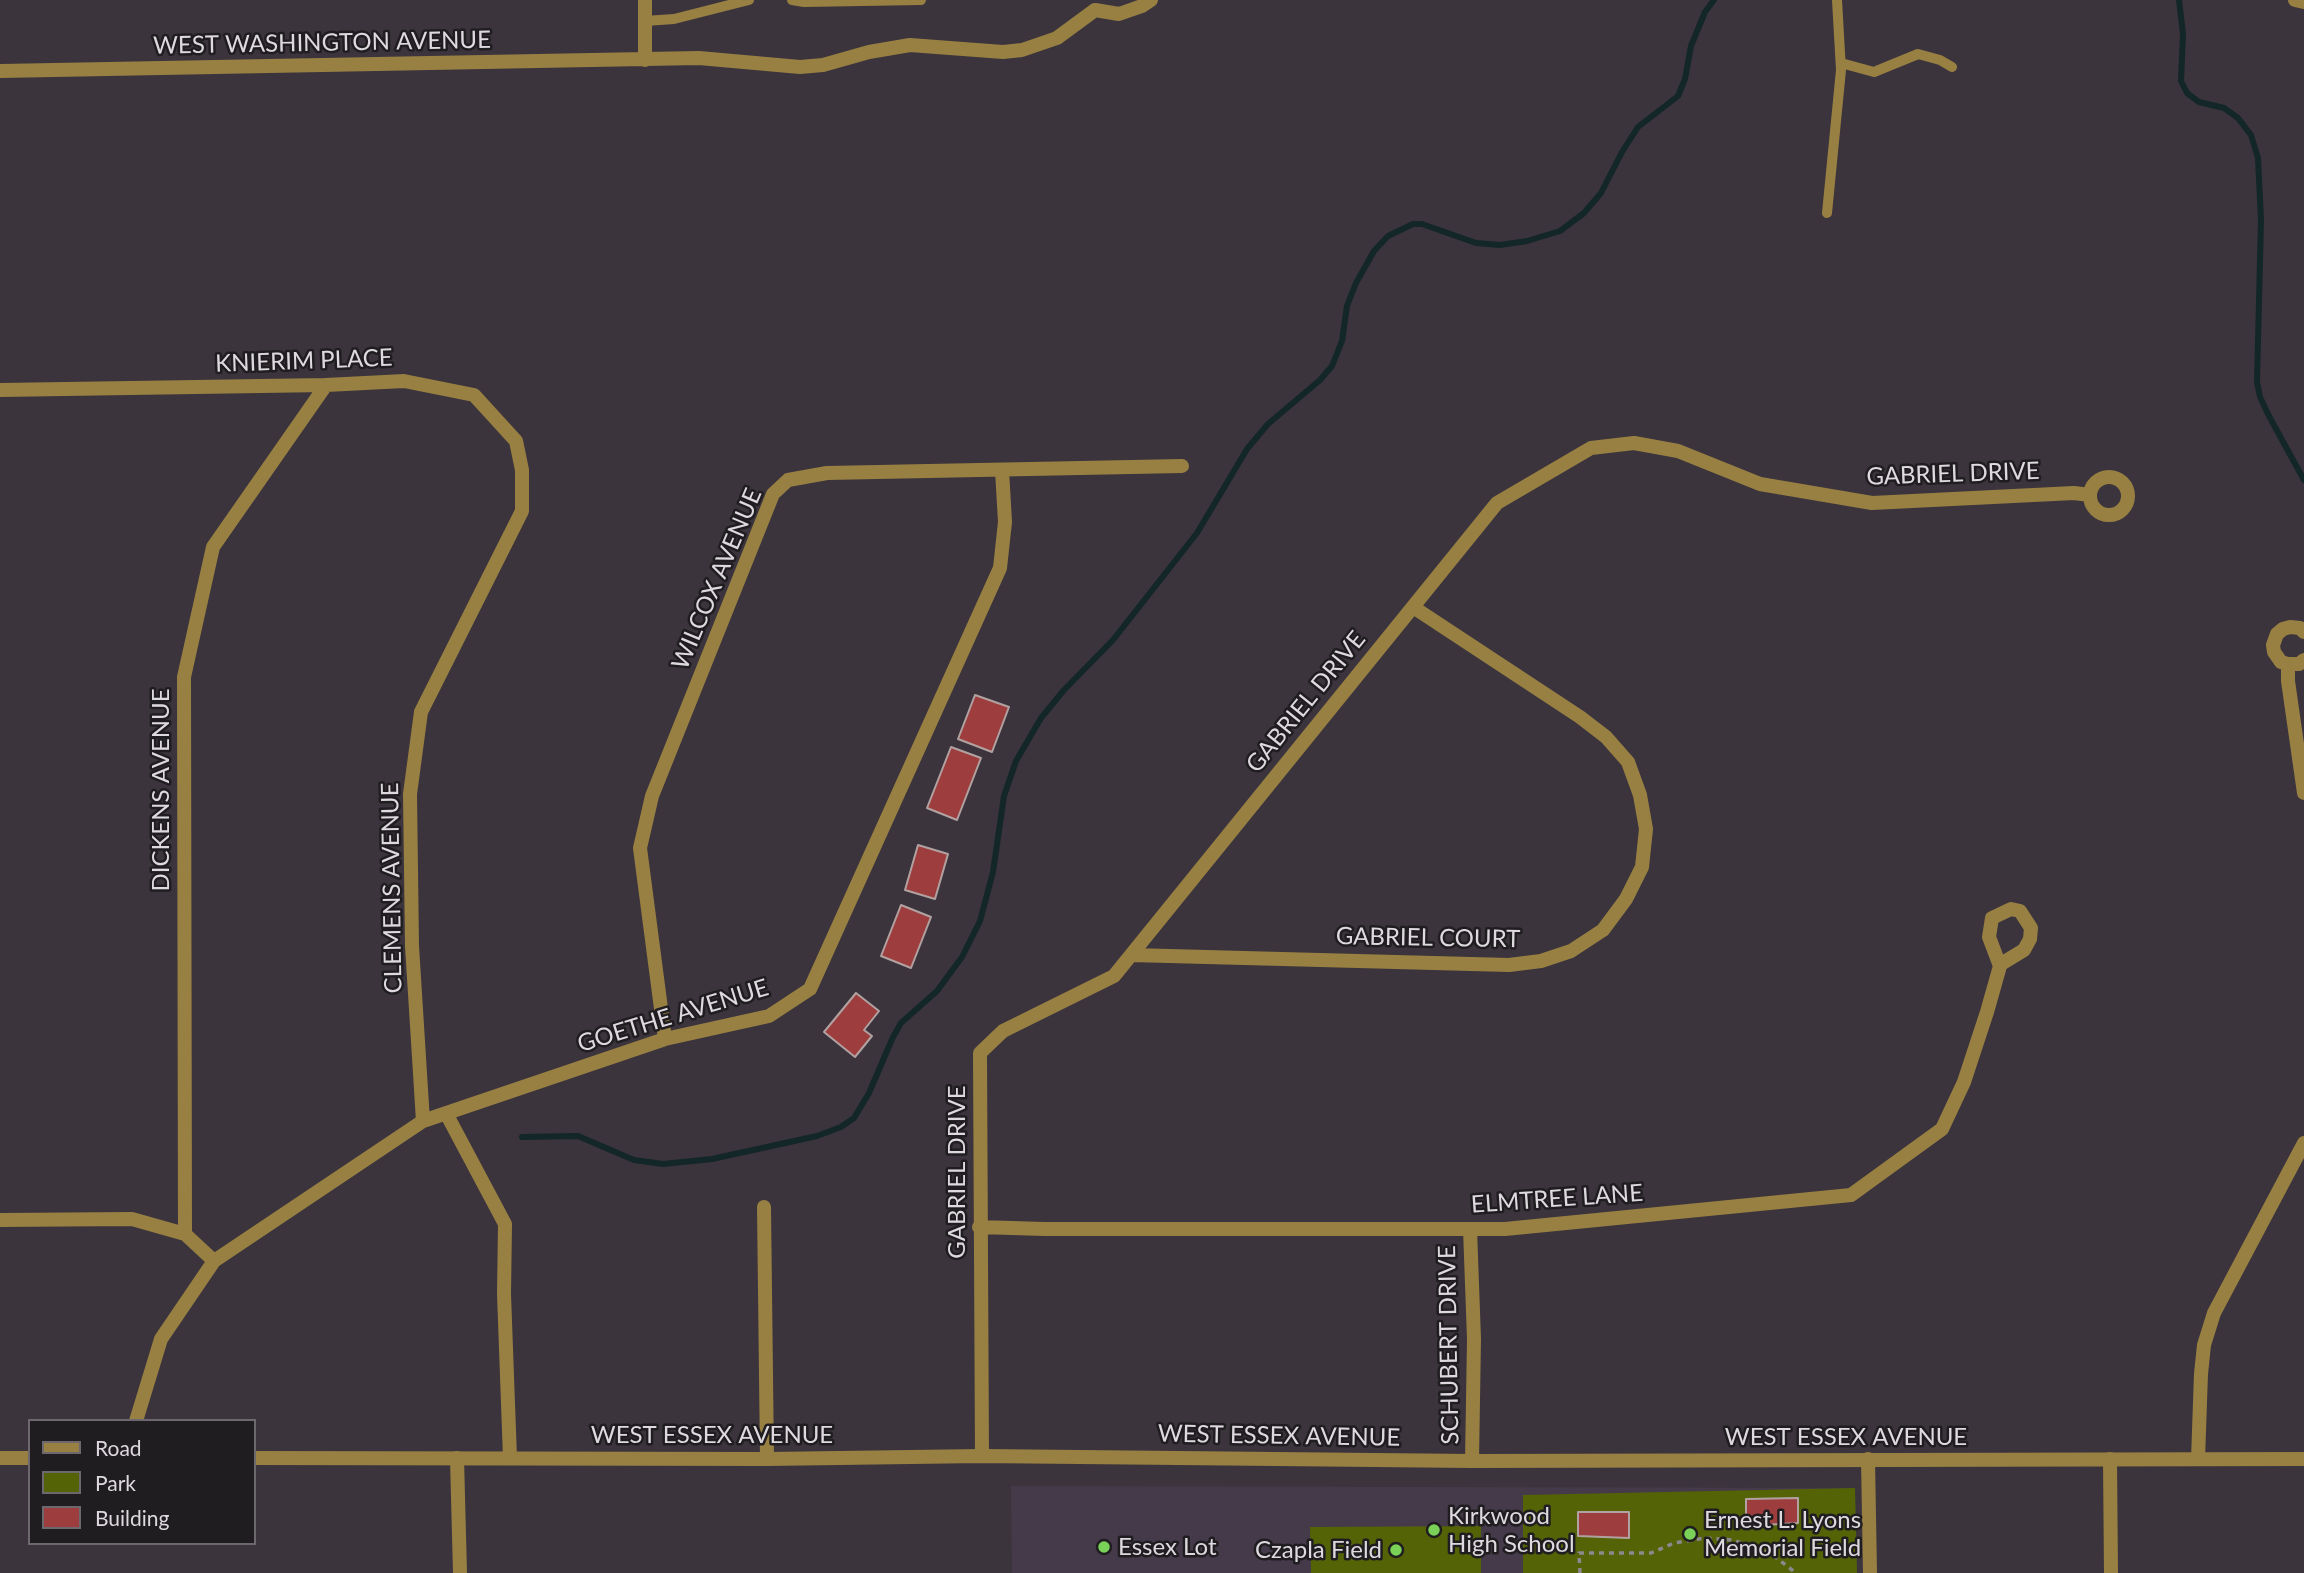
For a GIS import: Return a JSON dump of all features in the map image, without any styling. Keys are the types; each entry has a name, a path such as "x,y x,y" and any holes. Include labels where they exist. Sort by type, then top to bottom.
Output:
{"street":[{"path":"645,0 645,60"},
{"path":"1095,5 1119,13 1142,6 1151,0"},
{"path":"2295,0 2304,2"},
{"name":"WEST WASHINGTON AVENUE","path":"0,71 699,58 800,67 824,65 869,52 910,45 1003,52 1022,50 1057,38 1095,5"},
{"name":"KNIERIM PLACE","path":"0,390 326,385 404,381 474,395 516,441 522,470 522,511"},
{"name":"DICKENS AVENUE","path":"185,1234 184,677 213,547 326,385"},
{"name":"GABRIEL DRIVE","path":"982,1455 980,1053 1003,1031 1115,976 1497,502 1591,448 1634,443 1678,451 1760,484 1871,503 2074,493 2090,495"},
{"name":"WILCOX AVENUE","path":"665,1040 640,848 652,796 773,494 788,480 827,473 1182,466"},
{"name":"GOETHE AVENUE","path":"137,1419 161,1339 214,1261 423,1121 665,1040 769,1016 810,989 1000,568 1005,522 1002,470"},
{"name":"CLEMENS AVENUE","path":"423,1121 412,946 410,794 421,712 522,511"},
{"name":"GABRIEL COURT","path":"1132,955 1509,965 1541,961 1572,951 1603,930 1626,900 1642,867 1646,829 1640,795 1628,762 1606,737 1580,717 1413,607"},
{"path":"2304,632 2300,628 2290,627 2283,629 2274,639 2274,652 2278,659 2288,664 2299,664 2304,660"},
{"path":"2288,664 2304,793"},
{"name":"ELMTREE LANE","path":"979,1227 1505,1229 1851,1195 1942,1129 1964,1082 2000,966"},
{"path":"447,1115 505,1224 504,1294 510,1458"},
{"path":"2198,1459 2204,1345 2214,1313 2304,1143"},
{"path":"764,1207 767,1459"},
{"path":"0,1220 132,1219 185,1234 214,1261"},
{"name":"SCHUBERT DRIVE","path":"1470,1229 1474,1339 1472,1461"},
{"name":"WEST ESSEX AVENUE","path":"256,1458 767,1459 982,1455 1472,1461 2304,1459"},
{"path":"0,1458 28,1458"},
{"path":"457,1458 460,1573"},
{"path":"1868,1459 1870,1573"},
{"path":"2110,1459 2111,1573"}],"lane":[{"path":"645,21 674,19 749,0"},
{"path":"792,0 921,0"},
{"path":"1827,213 1841,63 1837,0"},
{"path":"1841,63 1874,72 1919,54 1940,60 1952,67"}],"path":[{"path":"1580,1573 1579,1553 1651,1553 1674,1543 1705,1538 1733,1540 1770,1553 1796,1573"}],"shaded area":[{"name":"Kirkwood High School","path":"1011,1486 1855,1488 1857,1573 1012,1573"}],"green space":[{"name":"Ernest L. Lyons Memorial Field","path":"1855,1488 1857,1573 1523,1573 1523,1495"},
{"name":"Czapla Field","path":"1481,1526 1481,1573 1311,1573 1310,1527"}],"building":[{"path":"975,695 1009,707 992,752 958,739"},
{"path":"951,747 981,758 957,820 927,808"},
{"path":"918,845 948,854 935,899 905,890"},
{"path":"901,905 931,917 911,968 881,956"},
{"path":"856,993 879,1011 864,1030 872,1036 855,1057 824,1032"},
{"path":"1798,1498 1798,1523 1746,1526 1746,1499"},
{"path":"1578,1512 1629,1512 1629,1538 1578,1536"}],"waterway":[{"path":"522,1137 578,1136 634,1160 663,1164 712,1159 817,1136 841,1127 854,1118 869,1093 901,1023 937,991 962,957 980,921 993,872 1004,796 1016,761 1041,718 1113,640 1197,533 1247,449 1268,424 1320,380 1332,366 1342,341 1347,306 1374,251 1388,236 1413,224 1422,224 1476,243 1500,245 1527,241 1560,231 1584,213 1601,193 1638,127 1678,96 1685,79 1691,46 1705,12 1714,0"},
{"path":"2179,0 2183,34 2181,81 2187,93 2199,102 2224,108 2238,118 2251,135 2258,158 2261,220 2257,382 2260,397 2269,416 2304,480"}],"place":[{"name":"Kirkwood High School","path":"1434,1530"},
{"name":"Ernest L. Lyons Memorial Field","path":"1690,1534"},
{"name":"Essex Lot","path":"1104,1547"},
{"name":"Czapla Field","path":"1396,1550"}]}
